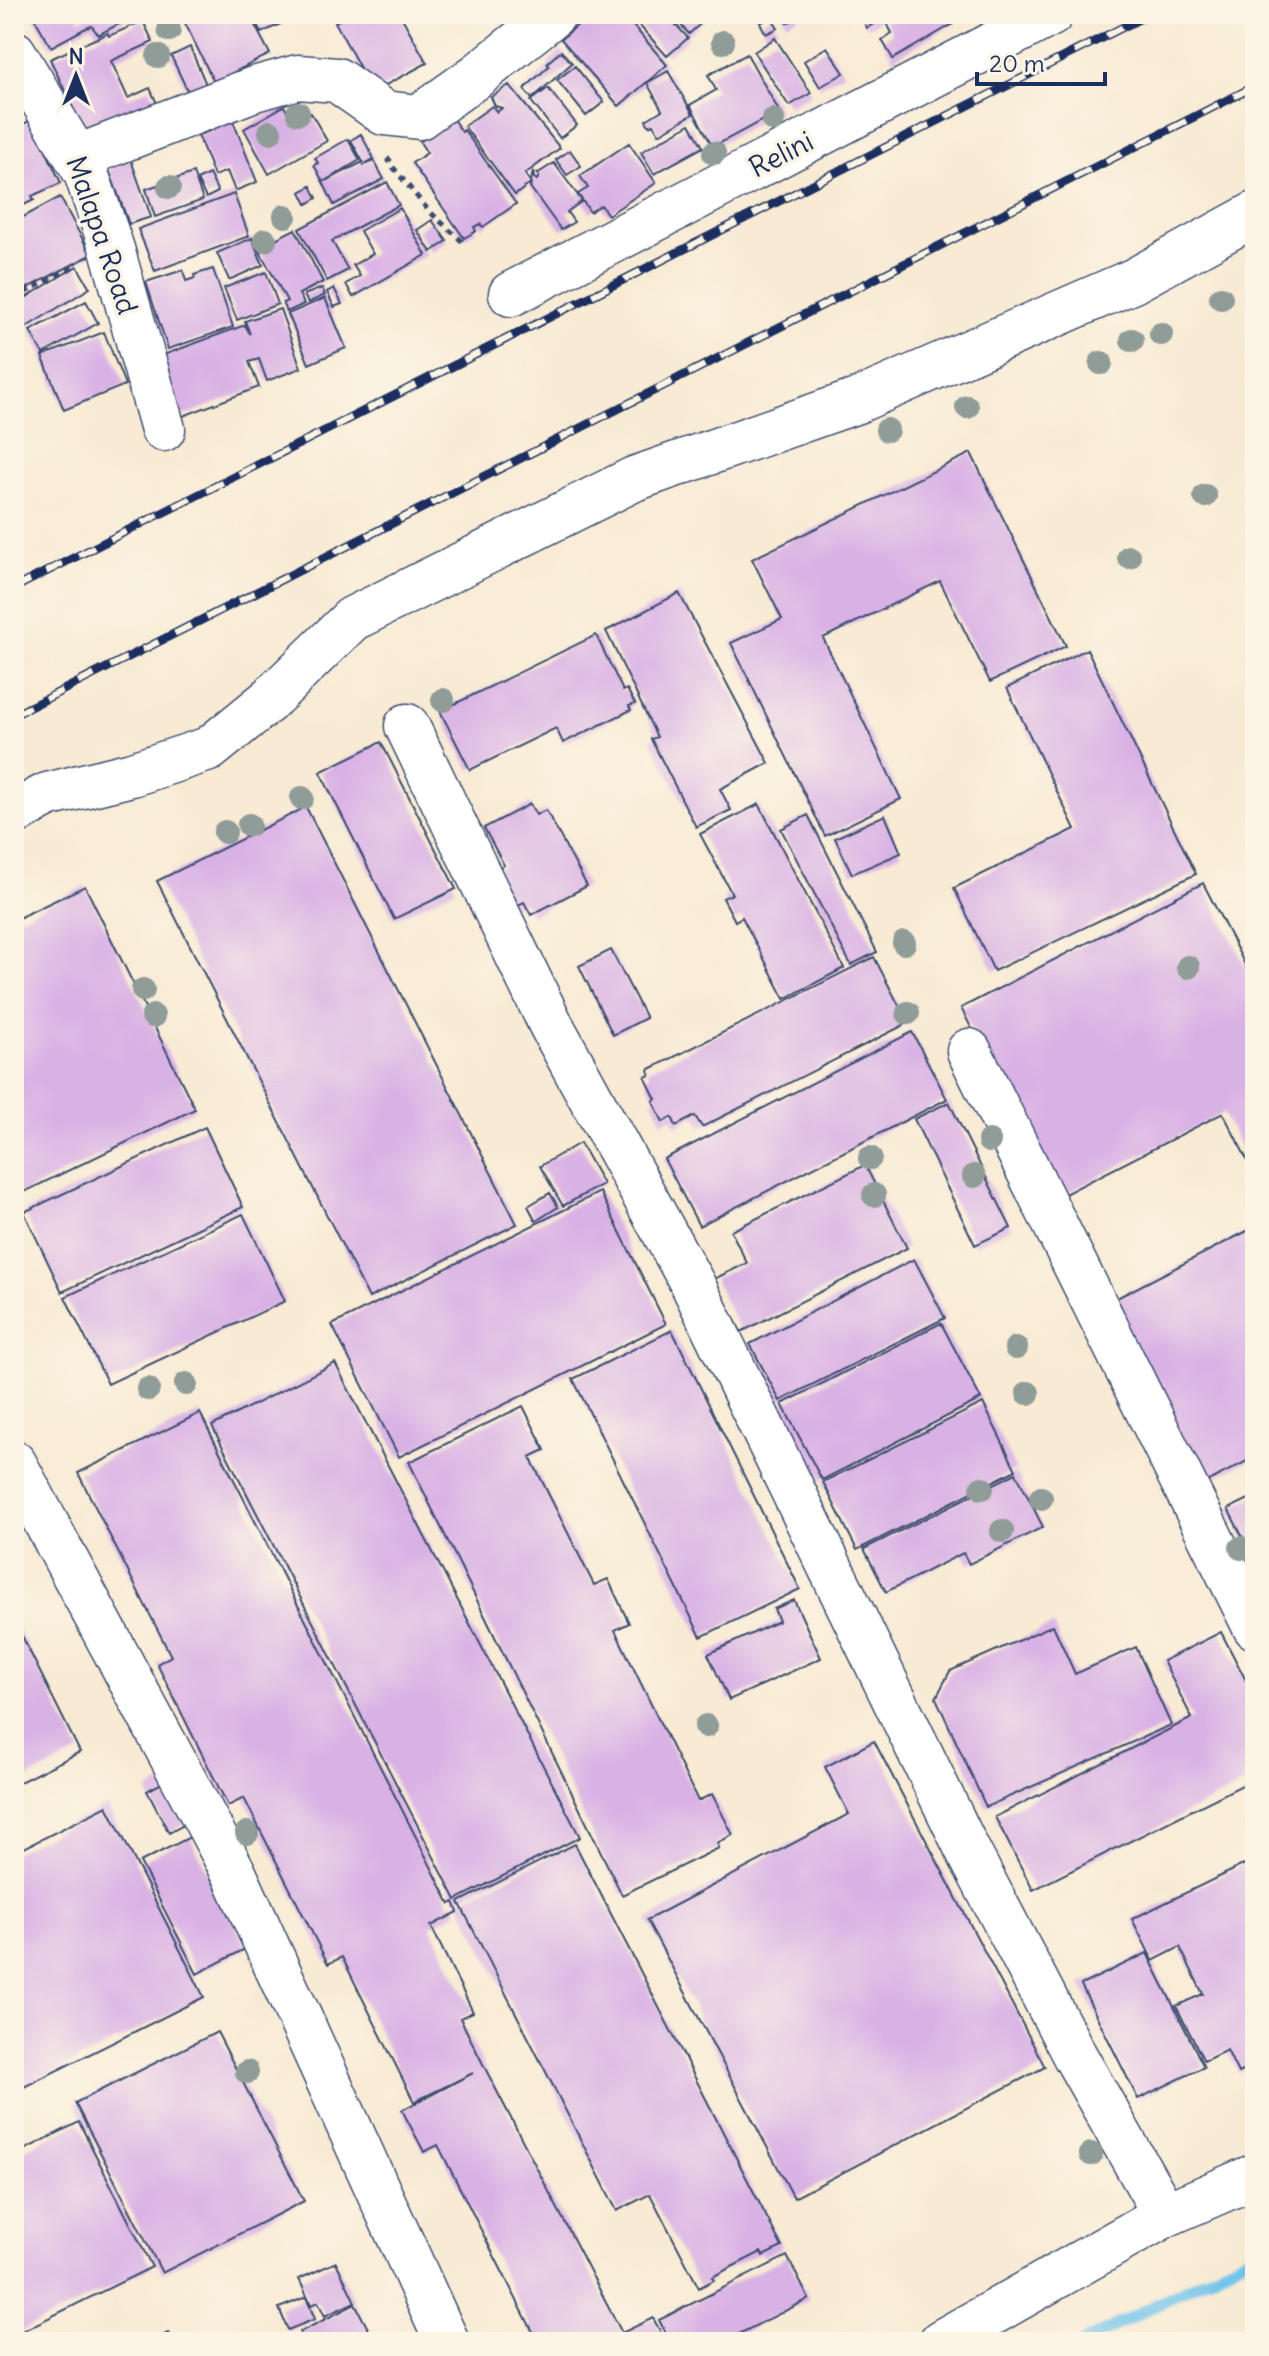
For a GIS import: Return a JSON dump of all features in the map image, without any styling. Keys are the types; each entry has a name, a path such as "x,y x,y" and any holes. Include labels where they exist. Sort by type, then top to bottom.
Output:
{"street":[{"path":"78,157 254,89 298,77 337,80 384,113 419,117 554,14"},
{"name":"Relini","path":"511,294 1051,14"},
{"name":"Malapa Road","path":"14,53 78,157 112,249 163,429"},
{"path":"14,813 47,795 132,774 209,749 268,701 352,619 634,479 857,401 1133,281 1255,214"},
{"path":"407,726 551,1025 693,1285 966,1847 1075,2056 1165,2215"},
{"path":"969,1051 1255,1627"},
{"path":"14,1463 233,1871 447,2342"},
{"path":"941,2342 1165,2215 1255,2176"}],"path":[{"path":"419,117 388,161 428,210 466,245"},
{"path":"14,298 112,249"},
{"path":"1239,2342 1255,2334"}],"building":[{"path":"32,14 77,14 80,20 91,14 138,14 98,35 92,26 51,47"},
{"path":"249,14 270,54 214,82 181,15"},
{"path":"252,14 282,14 285,22 261,33"},
{"path":"350,14 400,14 427,63 373,92 335,22"},
{"path":"591,14 623,14 667,65 619,106 561,39"},
{"path":"629,14 666,14 688,38 667,56"},
{"path":"671,14 711,14 689,34"},
{"path":"782,14 804,14 787,23"},
{"path":"860,14 880,14 883,18 867,28"},
{"path":"882,14 961,14 963,18 893,59 882,40 892,33"},
{"path":"771,17 778,28 766,34 760,23"},
{"path":"143,21 153,42 111,61 128,98 150,88 158,106 87,138 50,59"},
{"path":"775,38 811,93 789,106 754,52"},
{"path":"190,47 208,89 190,96 171,56"},
{"path":"827,47 844,73 820,87 804,61"},
{"path":"561,51 572,63 532,99 524,89"},
{"path":"747,54 779,111 713,147 690,105 716,90 708,75"},
{"path":"575,66 604,102 586,116 557,80"},
{"path":"668,71 693,114 659,134 653,124 649,126 646,120 662,110 647,83"},
{"path":"509,85 560,148 525,174 531,183 515,195 464,126 492,106 497,112 502,108 495,106 491,97"},
{"path":"548,88 577,125 560,138 531,101"},
{"path":"284,106 289,115 296,112 299,119 311,113 327,141 269,174 244,129"},
{"path":"228,108 257,182 235,191 227,171 214,176 198,135 213,130 207,117"},
{"path":"452,118 462,132 464,130 516,204 483,227 480,224 474,227 476,231 464,238 412,163 427,153 420,142"},
{"path":"32,120 61,183 32,196 34,200 18,208 14,205 14,128"},
{"path":"690,124 703,147 654,174 641,152"},
{"path":"361,134 374,159 363,165 374,161 384,179 334,205 323,182 363,162 351,140"},
{"path":"348,139 360,160 323,182 314,165 318,163 315,158"},
{"path":"629,143 656,183 608,215 601,205 590,212 578,194 588,188 580,176"},
{"path":"570,150 581,166 567,175 556,160"},
{"path":"131,160 151,217 129,224 108,167"},
{"path":"554,163 582,201 567,212 574,222 561,230 530,187 533,171 537,180 537,174"},
{"path":"193,173 203,200 155,217 146,189"},
{"path":"209,174 218,192 206,198 197,180"},
{"path":"387,182 399,205 332,241 348,270 327,281 299,229"},
{"path":"311,186 317,198 307,204 301,192"},
{"path":"234,194 249,236 155,271 138,229"},
{"path":"60,197 91,255 14,295 14,222"},
{"path":"400,208 426,255 353,297 346,284 360,276 353,265 373,254 360,231"},
{"path":"432,220 447,241 431,252 417,230"},
{"path":"295,229 323,282 299,294 304,304 287,312 283,303 287,301 258,248"},
{"path":"252,238 263,265 229,280 217,253"},
{"path":"77,266 90,288 25,328 14,312 14,305"},
{"path":"213,269 233,327 168,349 146,282 183,270 186,281"},
{"path":"266,272 278,304 237,320 224,288"},
{"path":"322,288 325,295 308,303 304,295"},
{"path":"334,288 342,304 334,307 327,292"},
{"path":"325,298 346,348 309,364 288,314"},
{"path":"86,301 98,323 43,354 30,331"},
{"path":"280,309 301,368 267,381 259,359 249,362 259,387 178,418 155,358 245,325 250,334 245,321"},
{"path":"104,332 125,385 64,410 42,356"},
{"path":"971,453 1066,646 990,682 940,581 823,638 901,799 825,836 731,643 782,619 752,559"},
{"path":"679,593 769,763 720,789 731,810 696,827 651,739 657,737 606,631"},
{"path":"596,635 623,691 627,689 635,704 629,706 631,710 563,743 556,728 470,770 440,711"},
{"path":"1087,649 1196,874 994,971 954,888 1075,829 1007,688"},
{"path":"381,742 456,889 394,919 320,772"},
{"path":"530,804 536,815 546,810 587,886 531,915 524,902 508,910 488,874 504,865 484,828"},
{"path":"759,804 844,968 785,999 742,917 735,921 723,898 732,894 700,834"},
{"path":"306,807 517,1224 369,1298 157,881"},
{"path":"808,815 877,952 851,965 781,829"},
{"path":"885,815 901,853 852,874 835,838"},
{"path":"1203,883 1255,984 1255,1175 1223,1113 1059,1197 961,1008"},
{"path":"85,886 195,1109 14,1197 14,920"},
{"path":"611,950 646,1018 613,1035 579,966"},
{"path":"874,957 908,1023 702,1127 695,1116 676,1126 672,1117 663,1122 645,1077 650,1075 648,1070"},
{"path":"912,1032 947,1099 699,1226 664,1159"},
{"path":"949,1102 1011,1228 975,1245 914,1119"},
{"path":"205,1127 243,1207 62,1292 24,1212"},
{"path":"580,1143 603,1184 563,1206 540,1166"},
{"path":"865,1165 907,1248 741,1332 714,1279 747,1263 731,1231"},
{"path":"600,1192 666,1324 399,1457 332,1325"},
{"path":"550,1193 558,1207 536,1221 528,1206"},
{"path":"243,1214 285,1301 108,1384 65,1297"},
{"path":"1255,1227 1255,1457 1203,1484 1109,1302"},
{"path":"914,1259 945,1318 780,1401 750,1344"},
{"path":"941,1323 981,1399 822,1480 782,1404"},
{"path":"672,1330 800,1589 701,1637 573,1379"},
{"path":"335,1363 580,1837 456,1900 212,1426"},
{"path":"983,1403 1016,1470 857,1550 823,1482"},
{"path":"523,1406 545,1450 530,1457 594,1585 608,1579 629,1623 615,1630 698,1801 712,1794 733,1835 717,1843 719,1848 622,1895 409,1462"},
{"path":"200,1413 450,1904 454,1902 458,1912 431,1926 473,2012 460,2018 485,2068 622,2333 653,2318 666,2342 538,2342 438,2145 424,2152 402,2110 473,2073 414,2102 342,1957 328,1964 244,1798 228,1806 157,1664 171,1656 78,1473"},
{"path":"1016,1473 1043,1527 969,1564 963,1553 886,1592 864,1549"},
{"path":"1255,1496 1255,1561 1228,1509"},
{"path":"794,1600 821,1658 729,1700 708,1654 779,1621 774,1609"},
{"path":"14,1620 80,1752 14,1785"},
{"path":"1053,1625 1075,1674 1136,1647 1171,1725 986,1807 936,1698 950,1671"},
{"path":"1221,1632 1254,1696 1251,1697 1255,1705 1255,1787 1252,1780 1033,1890 995,1817 1192,1718 1163,1661"},
{"path":"874,1741 1045,2067 794,2198 647,1920 849,1814 825,1767"},
{"path":"169,1779 191,1821 169,1833 147,1791"},
{"path":"107,1806 204,1997 14,2092 14,1853"},
{"path":"190,1837 247,1948 197,1974 140,1862"},
{"path":"575,1844 782,2247 763,2256 761,2252 712,2277 714,2280 699,2288 650,2194 617,2211 459,1902"},
{"path":"1255,1859 1255,2065 1238,2073 1227,2050 1204,2061 1176,2006 1203,1994 1180,1947 1153,1961 1132,1919"},
{"path":"1147,1953 1204,2067 1138,2099 1081,1985"},
{"path":"217,2032 304,2201 162,2273 75,2103"},
{"path":"79,2122 152,2267 14,2335 14,2155"},
{"path":"787,2256 809,2299 723,2342 670,2342 659,2320"},
{"path":"336,2262 355,2302 325,2316 318,2302 311,2305 299,2279"},
{"path":"306,2297 315,2319 288,2330 279,2308"},
{"path":"355,2304 375,2342 305,2342 300,2332"},
{"path":"168,2333 173,2342 150,2342"}],"waterway":[{"path":"1084,2342 1255,2253"}],"railway":[{"path":"14,588 1149,14"},
{"path":"14,715 1255,86"}]}
